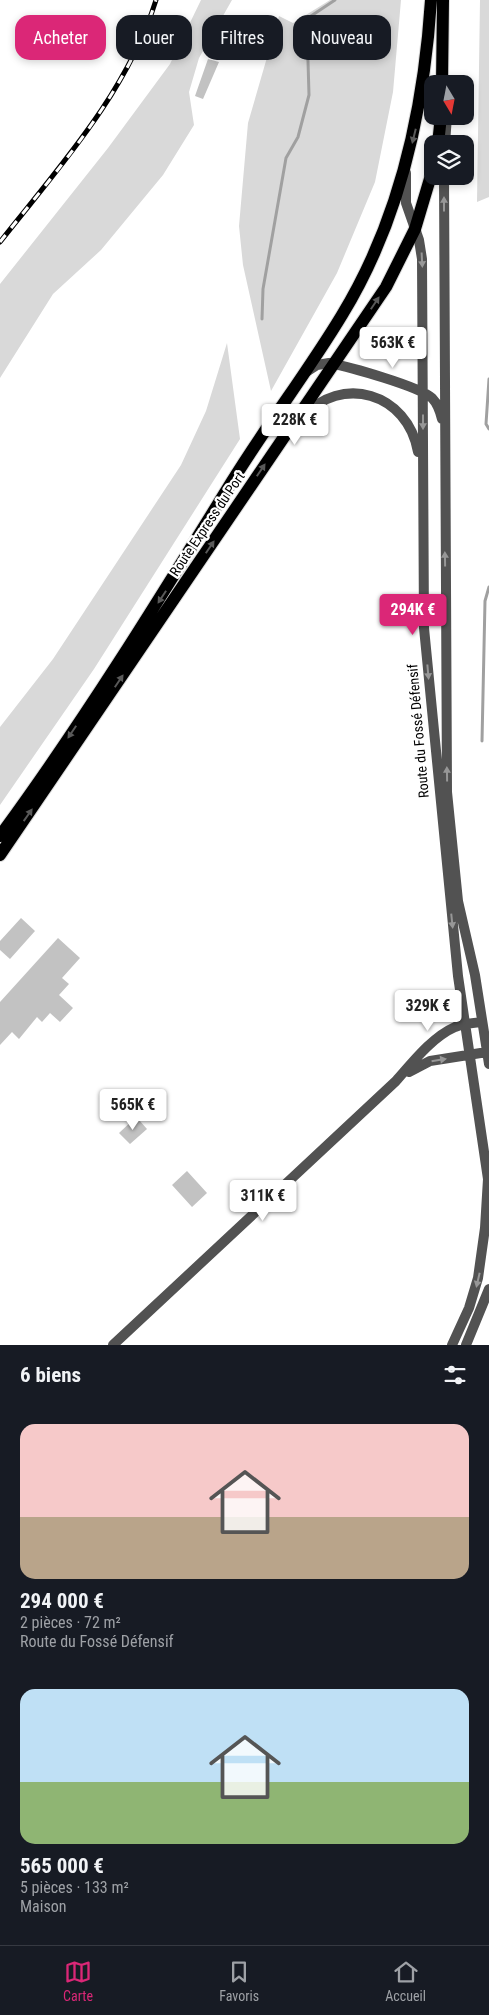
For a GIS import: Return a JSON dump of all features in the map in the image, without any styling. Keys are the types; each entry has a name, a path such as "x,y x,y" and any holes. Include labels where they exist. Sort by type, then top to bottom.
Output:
{"main road":[{"name":"Route du Fossé Défensif","path":"407,161 423,90 431,0"},
{"path":"442,75 443,0"},
{"name":"Route Express du Port","path":"0,836 165,592 233,481 342,315 364,273 383,230 407,161"},
{"name":"Route Express du Port","path":"0,855 299,418 390,280 415,229 428,185"}],"street":[{"path":"447,0 448,75"},
{"name":"Route du Fossé Défensif","path":"407,161 405,197 422,259 424,628 445,862 465,1024 487,1170 486,1251 475,1293 452,1345"},
{"name":"Route du Fossé Défensif","path":"444,185 448,803 458,901 475,975 489,1064"},
{"path":"304,373 321,364 333,364 422,392 438,406 445,437"},
{"path":"299,418 318,402 332,396 357,393 383,400 399,413 412,432 418,447 423,490"},
{"path":"112,1345 396,1081 414,1060 443,1034 465,1024 482,1022"},
{"path":"396,1081 425,1063 487,1052"},
{"path":"486,1251 489,1260"},
{"path":"466,1345 489,1289"},
{"path":"466,1345 489,1310"}],"shaded area":[{"path":"201,0 232,0 223,15 202,15 202,53 189,92 194,125 163,175 101,250 53,294 0,378 0,284 108,148 172,60 192,60 192,19"},
{"path":"330,0 401,0 393,92 375,182 337,273 271,391 243,265 239,226 248,123 266,60 283,60 283,18 293,23 293,60 391,60 391,15 306,15"},
{"path":"480,0 489,0 489,197 477,202"},
{"path":"227,343 240,439 94,669 0,805 0,727 53,659 181,465 206,411"}],"building":[{"path":"208,60 219,62 203,99 195,96"},
{"path":"21,918 35,931 10,959 0,950 0,941"},
{"path":"58,938 80,958 62,978 69,984 59,995 73,1008 60,1022 50,1013 42,1022 37,1017 19,1039 12,1032 0,1045 0,1002"},
{"path":"134,1119 136,1122 139,1120 147,1129 130,1144 119,1133"},
{"path":"187,1171 207,1193 192,1207 172,1185"}],"waterway":[{"path":"262,319 263,289 286,158 298,137 309,95 308,61 302,22 335,0"},
{"path":"489,379 486,424 489,429"},
{"path":"482,741 485,601 489,587"}],"railway":[{"path":"0,242 68,157 109,98 128,66 156,0"}]}
